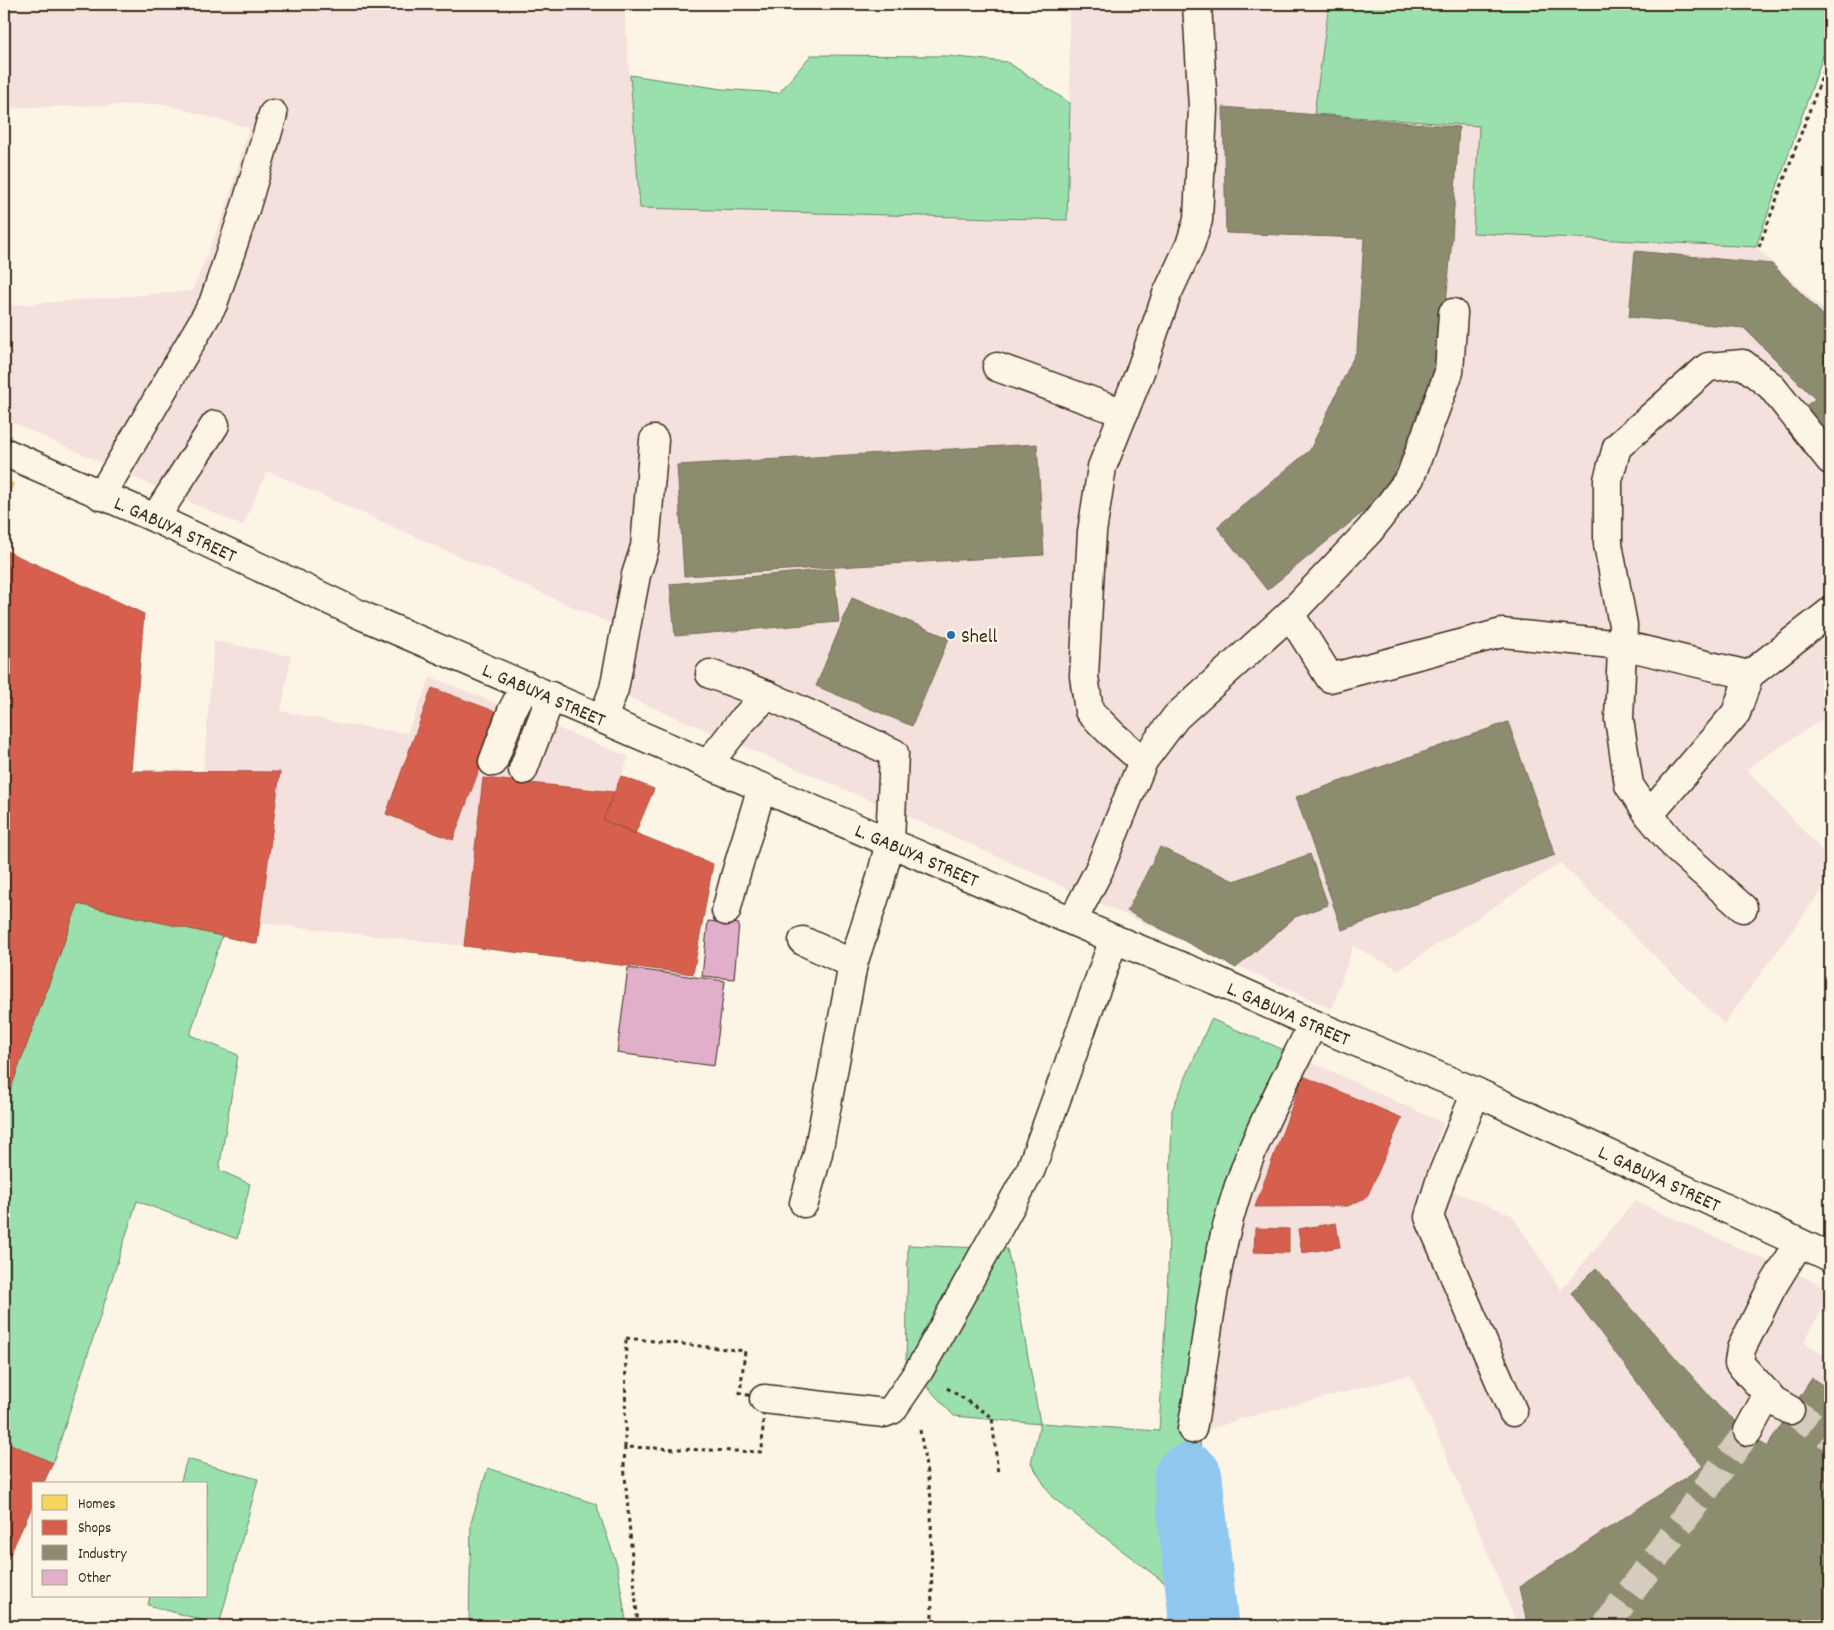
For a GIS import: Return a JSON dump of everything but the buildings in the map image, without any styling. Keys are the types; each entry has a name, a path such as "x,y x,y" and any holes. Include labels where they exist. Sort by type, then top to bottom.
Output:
{"street":[{"path":"1143,762 1089,711 1084,676 1092,532 1102,467 1124,414 1167,294 1190,245 1198,220 1203,108 1197,4"},
{"path":"101,496 213,304 246,206 273,114"},
{"path":"1073,920 1099,870 1143,762 1176,717 1290,614 1370,530 1410,478 1448,372 1453,313"},
{"path":"1743,908 1678,849 1649,815 1629,785 1619,718 1624,625 1608,544 1608,480 1617,448 1708,367 1743,364 1771,386 1830,460"},
{"path":"997,367 1124,414"},
{"path":"155,518 216,425"},
{"path":"604,718 614,689 636,575 645,547 654,440"},
{"name":"L. GABUYA STREET","path":"4,452 155,518 363,616 1215,980 1309,1023 1476,1092 1830,1257"},
{"path":"1649,815 1736,714 1749,675 1830,612"},
{"path":"1290,614 1330,678 1502,633 1622,645 1749,675"},
{"path":"710,674 766,695 894,753 890,842 880,881 853,964 818,1153 804,1203"},
{"path":"493,762 512,711 526,685"},
{"path":"708,764 741,722 766,695"},
{"path":"523,770 552,696"},
{"path":"726,911 762,787"},
{"path":"764,1399 884,1413 892,1410 912,1379 1031,1169 1114,938"},
{"path":"803,941 853,964"},
{"path":"1192,1429 1221,1255 1233,1205 1252,1152 1309,1023"},
{"path":"1476,1092 1441,1178 1430,1217 1513,1412"},
{"path":"1790,1410 1774,1401 1739,1363 1740,1349 1771,1289 1799,1244"},
{"path":"1748,1431 1768,1394"}],"path":[{"path":"1759,247 1830,55"},
{"path":"625,1447 762,1452 764,1399 740,1393 745,1351 626,1338 624,1464 638,1626"},
{"path":"912,1379 992,1417 998,1474"},
{"path":"912,1379 931,1498 932,1626"}],"shaded area":[{"path":"67,4 624,4 640,208 1067,220 1070,103 1069,4 1329,4 1314,114 1479,126 1473,233 1756,247 1830,316 1830,714 1746,769 1830,859 1830,879 1724,1024 1560,863 1399,970 1353,946 1332,1009 926,824 602,686 625,630 267,471 243,526 4,419 4,306 192,291 225,211 249,128 164,104 4,108 4,8 67,7"},
{"path":"4,550 144,614 131,771 203,773 214,641 291,656 281,711 343,724 407,733 431,677 629,757 603,820 713,864 693,974 260,923 257,944 79,904 4,1107"},
{"path":"1296,1055 1443,1123 1424,1180 1512,1215 1561,1290 1635,1201 1830,1289 1830,1294 1804,1342 1830,1360 1830,1626 1517,1626 1454,1472 1410,1375 1244,1418 1199,1433 1240,1212"}],"green space":[{"path":"1329,4 1830,4 1830,36 1756,247 1473,233 1479,126 1314,114"},
{"path":"811,55 946,56 1007,62 1070,103 1067,220 640,208 630,75 722,89 779,93"},
{"path":"78,904 222,936 190,1035 238,1055 219,1170 250,1184 237,1239 137,1201 53,1463 4,1441 4,1107"},
{"path":"1211,1019 1296,1055 1240,1212 1199,1433 1217,1594 1191,1603 1052,1497 1031,1463 1040,1424 954,1416 906,1364 908,1245 1007,1249 1040,1423 1159,1431 1168,1271 1172,1110"},
{"path":"187,1459 258,1479 219,1625 148,1605 150,1598 208,1598 208,1482 181,1482"},
{"path":"488,1468 596,1504 617,1565 627,1626 469,1626 471,1522"}],"waterway":[{"path":"1188,1478 1204,1626"}],"tunnel":[{"path":"1790,1410 1830,1436"},
{"path":"1606,1626 1748,1431"}],"place":[{"name":"Shell","path":"951,635"}]}
